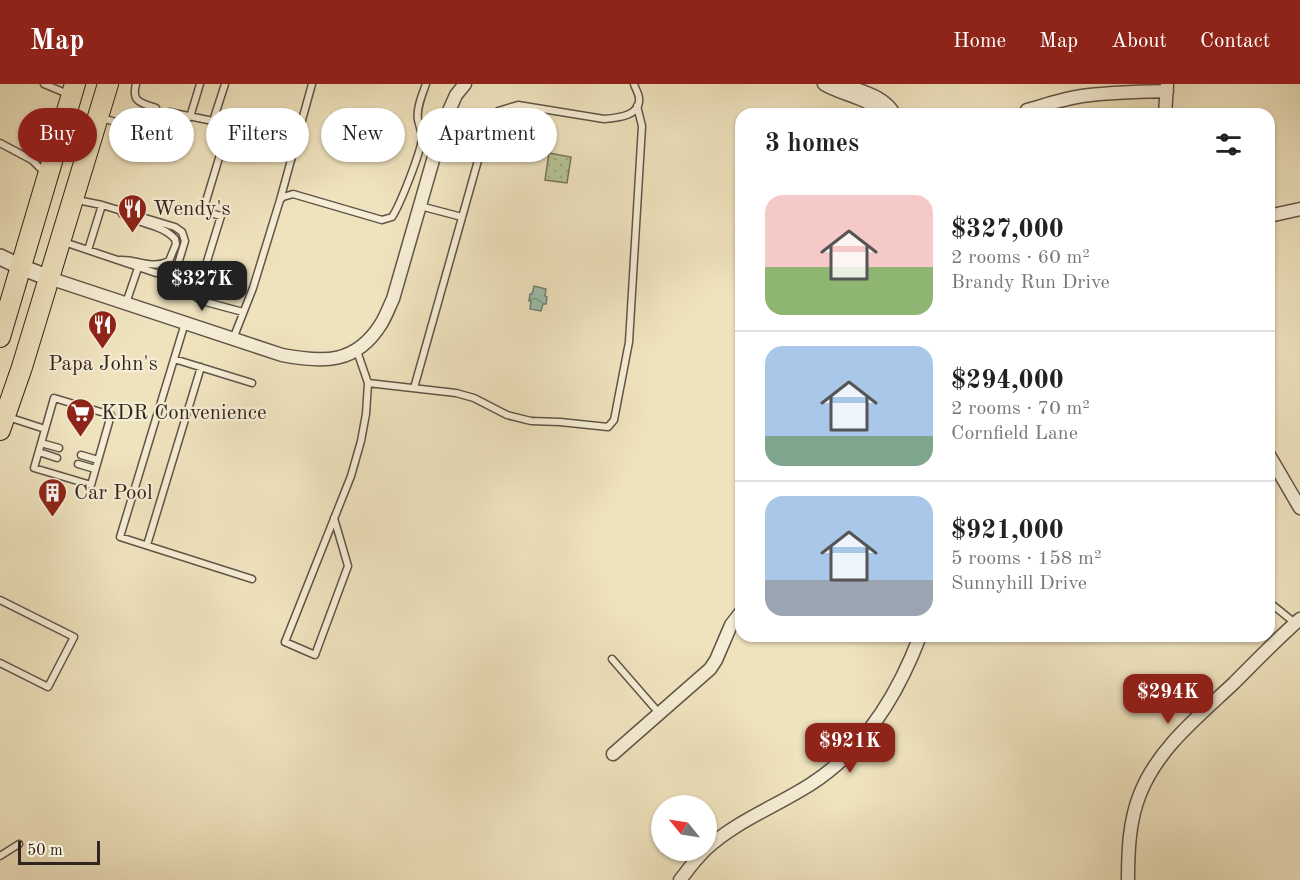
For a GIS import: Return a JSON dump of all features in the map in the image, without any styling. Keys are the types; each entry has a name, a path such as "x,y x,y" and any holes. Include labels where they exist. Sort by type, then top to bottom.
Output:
{"highway":[{"path":"2,423 50,278 108,84"},
{"path":"0,337 73,90"}],"street":[{"path":"0,257 50,278 282,355 327,360 357,351 371,339 382,323 393,299 444,122 456,95 465,84"},
{"path":"824,84 875,108"},
{"path":"843,84 872,95 890,108"},
{"path":"1033,108 1081,96 1167,87 1165,108"},
{"path":"1275,215 1300,209"},
{"path":"1275,465 1300,508"},
{"path":"613,754 710,669 735,620"},
{"path":"1128,880 1130,834 1134,813 1148,777 1160,758 1179,735 1298,621"},
{"path":"717,841 726,833 810,784 848,755 885,706 901,679 917,642"},
{"path":"680,880 695,861"}],"lane":[{"path":"44,84 73,90"},
{"path":"136,84 135,98 139,102 156,108"},
{"path":"193,108 200,84"},
{"path":"217,108 225,84"},
{"path":"233,339 254,288 312,84"},
{"path":"280,200 293,194 382,220 392,216 411,174 422,141 422,132 417,119 426,84"},
{"path":"414,388 488,126 498,111 518,105 604,119 619,118 630,114 637,106 639,99 634,84"},
{"path":"368,383 456,393 474,398 507,415 531,421 608,427 614,420 629,342 642,126 637,106"},
{"path":"98,117 109,120"},
{"path":"0,143 32,160 48,176"},
{"path":"218,162 203,211 221,216 196,297 202,301 243,312"},
{"path":"61,241 156,273 168,271 178,264 185,241 182,232 175,227 102,205 73,199"},
{"path":"88,250 102,205"},
{"path":"420,206 462,217"},
{"path":"113,209 129,219 166,231 175,239 176,244 169,261 158,265 117,260"},
{"path":"126,303 138,268"},
{"path":"185,322 120,537 252,579"},
{"path":"334,518 348,566 315,655 285,642 334,518 351,476 361,441 368,383 357,351"},
{"path":"174,358 252,383"},
{"path":"147,545 201,367"},
{"path":"54,398 111,415 91,485 34,468 41,443 54,398"},
{"path":"2,423 45,429"},
{"path":"41,443 59,448"},
{"path":"39,452 57,458"},
{"path":"81,455 98,460"},
{"path":"78,464 95,469"},
{"path":"0,600 74,637 48,687 0,663"},
{"path":"1275,606 1298,621"},
{"path":"612,659 659,713"},
{"path":"0,856 19,844"}],"shaded area":[{"path":"557,154 571,157 567,183 545,180 548,162 557,162"}],"water":[{"path":"534,286 546,289 546,304 543,304 541,311 530,309 530,294"}],"place":[{"name":"Wendy's","path":"132,234"},
{"name":"Papa John's","path":"103,350"},
{"name":"KDR Convenience","path":"80,438"},
{"name":"Car Pool","path":"53,518"}]}
